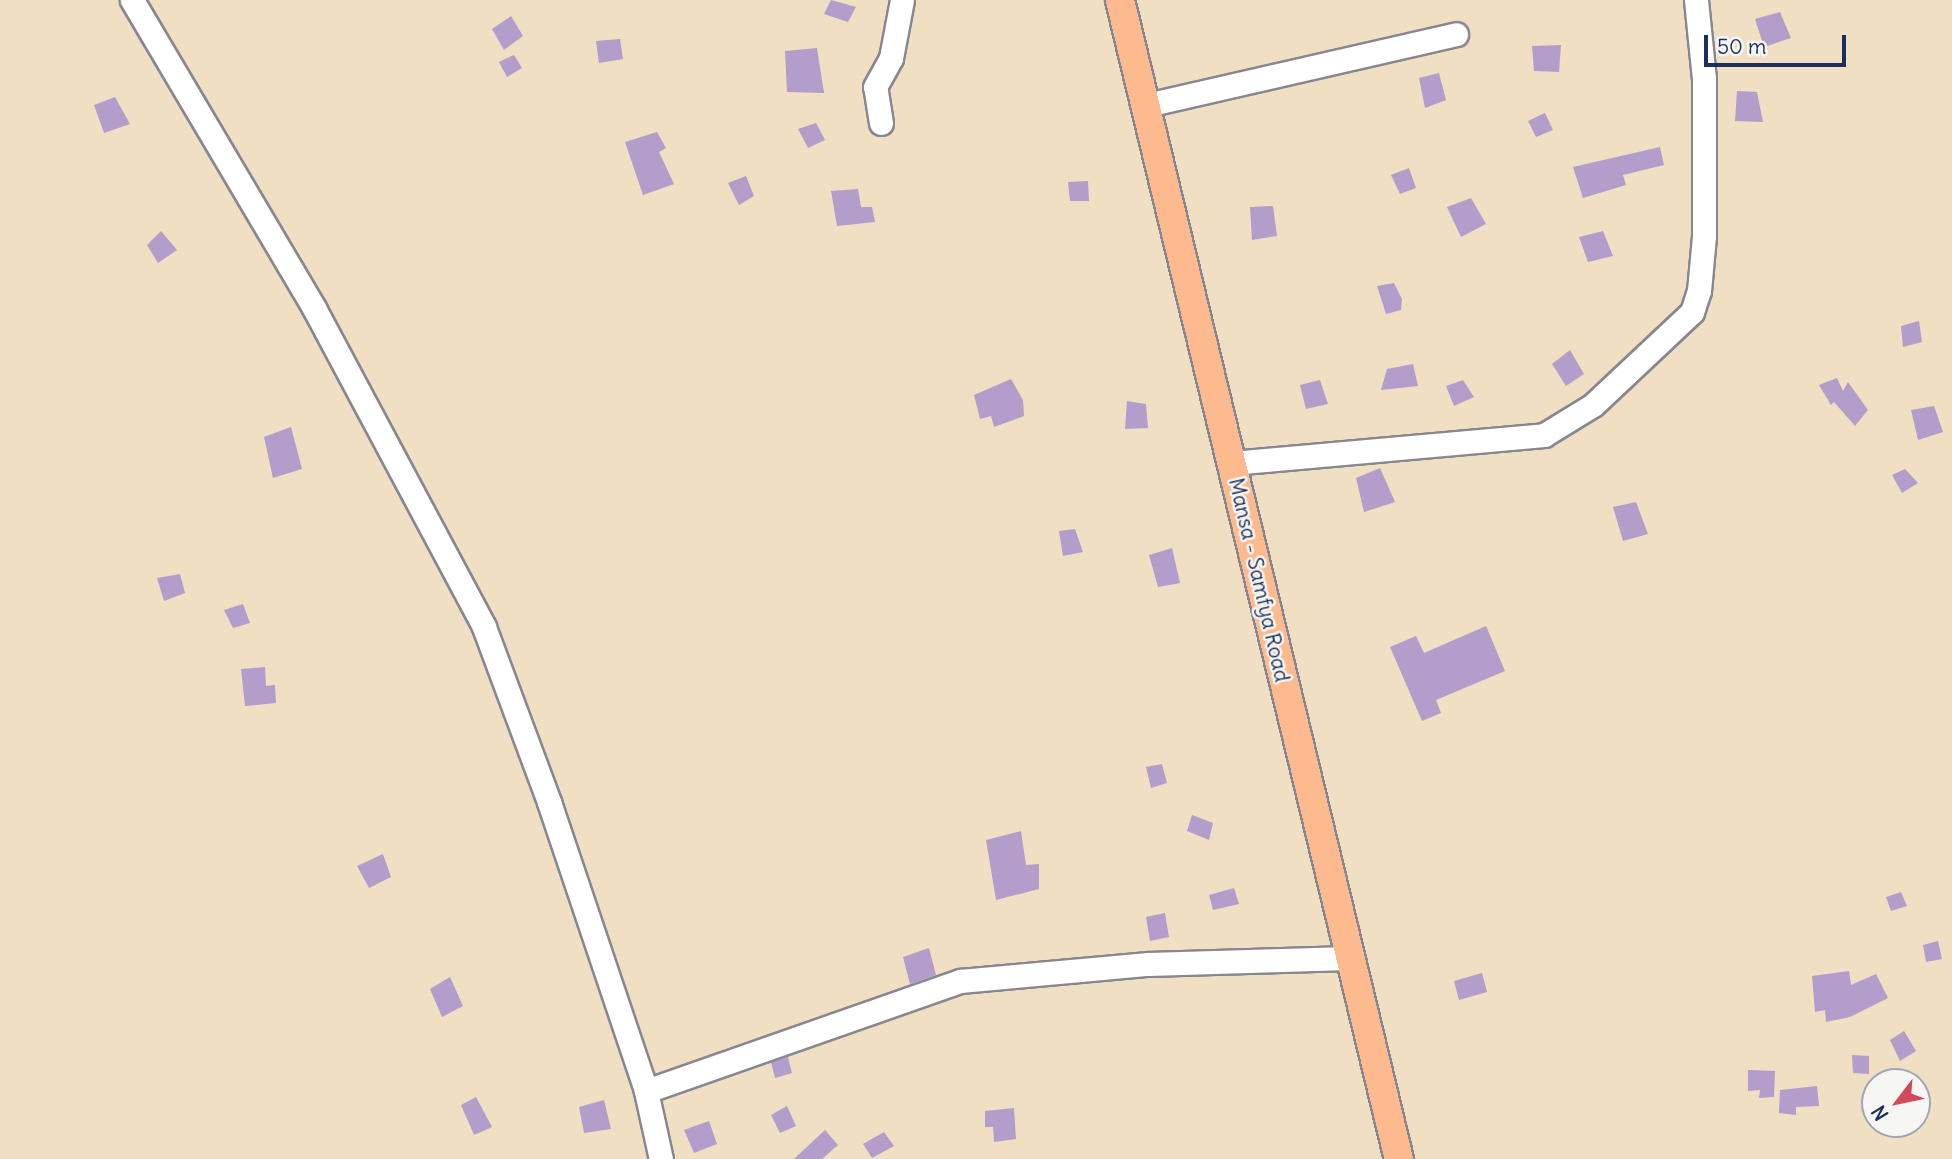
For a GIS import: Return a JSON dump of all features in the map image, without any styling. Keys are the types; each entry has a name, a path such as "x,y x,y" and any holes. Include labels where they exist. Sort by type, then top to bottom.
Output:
{"main road":[{"name":"Mansa - Samfya Road","path":"1120,0 1399,1159"}],"street":[{"path":"132,0 314,309 484,626 550,802 646,1091 661,1159"},
{"path":"881,123 875,87 891,58 902,0"},
{"path":"1232,463 1544,435 1593,405 1692,312 1699,291 1704,236 1704,79 1696,0"},
{"path":"1147,105 1456,34"},
{"path":"646,1091 960,981 1148,964 1349,958"}],"building":[{"path":"831,0 856,7 848,22 824,14"},
{"path":"1780,12 1791,38 1764,47 1755,19"},
{"path":"511,16 523,36 504,50 492,29"},
{"path":"620,39 623,59 599,63 596,41"},
{"path":"1561,45 1559,72 1534,71 1532,46"},
{"path":"817,48 824,93 787,92 785,51"},
{"path":"514,55 522,68 507,77 499,62"},
{"path":"1439,73 1446,100 1425,108 1419,78"},
{"path":"1737,91 1757,92 1763,122 1735,121"},
{"path":"115,97 130,124 104,133 94,105"},
{"path":"1545,113 1553,130 1536,137 1528,121"},
{"path":"816,123 825,140 808,148 798,129"},
{"path":"657,132 666,148 659,152 674,184 643,195 625,142"},
{"path":"1660,147 1664,165 1623,175 1626,185 1583,198 1573,167"},
{"path":"1409,168 1416,188 1400,194 1391,175"},
{"path":"746,176 754,196 739,205 728,183"},
{"path":"1088,181 1089,201 1070,201 1068,182"},
{"path":"858,189 861,207 872,207 875,222 837,226 831,191"},
{"path":"1471,198 1486,224 1461,237 1447,207"},
{"path":"1273,206 1277,236 1252,240 1250,207"},
{"path":"161,231 177,250 158,263 147,245"},
{"path":"1603,231 1613,256 1588,262 1579,237"},
{"path":"1394,283 1402,299 1401,310 1386,314 1377,286"},
{"path":"1919,321 1922,342 1903,347 1901,326"},
{"path":"1570,350 1584,374 1566,386 1552,364"},
{"path":"1413,364 1418,386 1381,390 1387,369"},
{"path":"1837,378 1843,391 1848,382 1868,410 1855,426 1834,402 1831,405 1819,385"},
{"path":"1011,379 1023,400 1024,416 994,427 991,416 980,419 974,395"},
{"path":"1320,380 1328,404 1306,409 1300,385"},
{"path":"1463,380 1474,397 1454,406 1446,386"},
{"path":"1127,401 1146,404 1148,428 1125,429"},
{"path":"1934,406 1943,432 1918,440 1911,410"},
{"path":"291,427 302,469 273,478 264,437"},
{"path":"1380,468 1395,502 1364,512 1356,478"},
{"path":"1905,469 1918,483 1902,493 1892,475"},
{"path":"1636,502 1648,534 1623,541 1613,507"},
{"path":"1075,529 1083,552 1063,556 1059,531"},
{"path":"1172,548 1180,583 1158,587 1149,555"},
{"path":"180,574 185,593 164,601 157,578"},
{"path":"243,604 250,623 233,628 224,610"},
{"path":"1486,626 1505,671 1436,700 1441,713 1422,721 1390,647 1416,636 1424,653"},
{"path":"265,667 266,686 275,685 276,703 245,706 241,669"},
{"path":"1162,764 1167,783 1151,788 1146,767"},
{"path":"1192,815 1213,823 1209,840 1187,831"},
{"path":"1021,831 1026,865 1039,864 1039,889 996,900 986,840"},
{"path":"383,854 391,877 369,888 357,866"},
{"path":"1234,888 1239,904 1213,910 1209,895"},
{"path":"1901,892 1907,906 1891,911 1886,897"},
{"path":"1165,913 1169,937 1150,941 1146,917"},
{"path":"1938,941 1942,959 1926,962 1923,945"},
{"path":"929,948 936,975 910,984 903,957"},
{"path":"1849,971 1851,985 1876,974 1888,998 1850,1017 1826,1022 1825,1010 1815,1012 1812,976"},
{"path":"1482,973 1487,992 1459,1000 1454,981"},
{"path":"450,977 463,1006 442,1017 430,989"},
{"path":"1904,1031 1916,1051 1900,1061 1890,1040"},
{"path":"1852,1055 1869,1056 1869,1068 1861,1068 1861,1074 1853,1073"},
{"path":"788,1057 792,1073 775,1078 771,1062"},
{"path":"1748,1070 1775,1071 1774,1097 1759,1098 1760,1090 1748,1091"},
{"path":"1817,1086 1819,1106 1796,1107 1796,1115 1779,1113 1780,1090"},
{"path":"476,1097 492,1127 474,1135 461,1105"},
{"path":"604,1100 611,1129 584,1133 579,1107"},
{"path":"787,1106 796,1126 780,1133 771,1115"},
{"path":"1014,1108 1016,1139 994,1142 993,1127 985,1127 985,1111"},
{"path":"709,1121 717,1144 694,1153 684,1130"},
{"path":"825,1130 838,1145 822,1159 794,1159"},
{"path":"884,1132 894,1146 872,1158 863,1144"}]}
